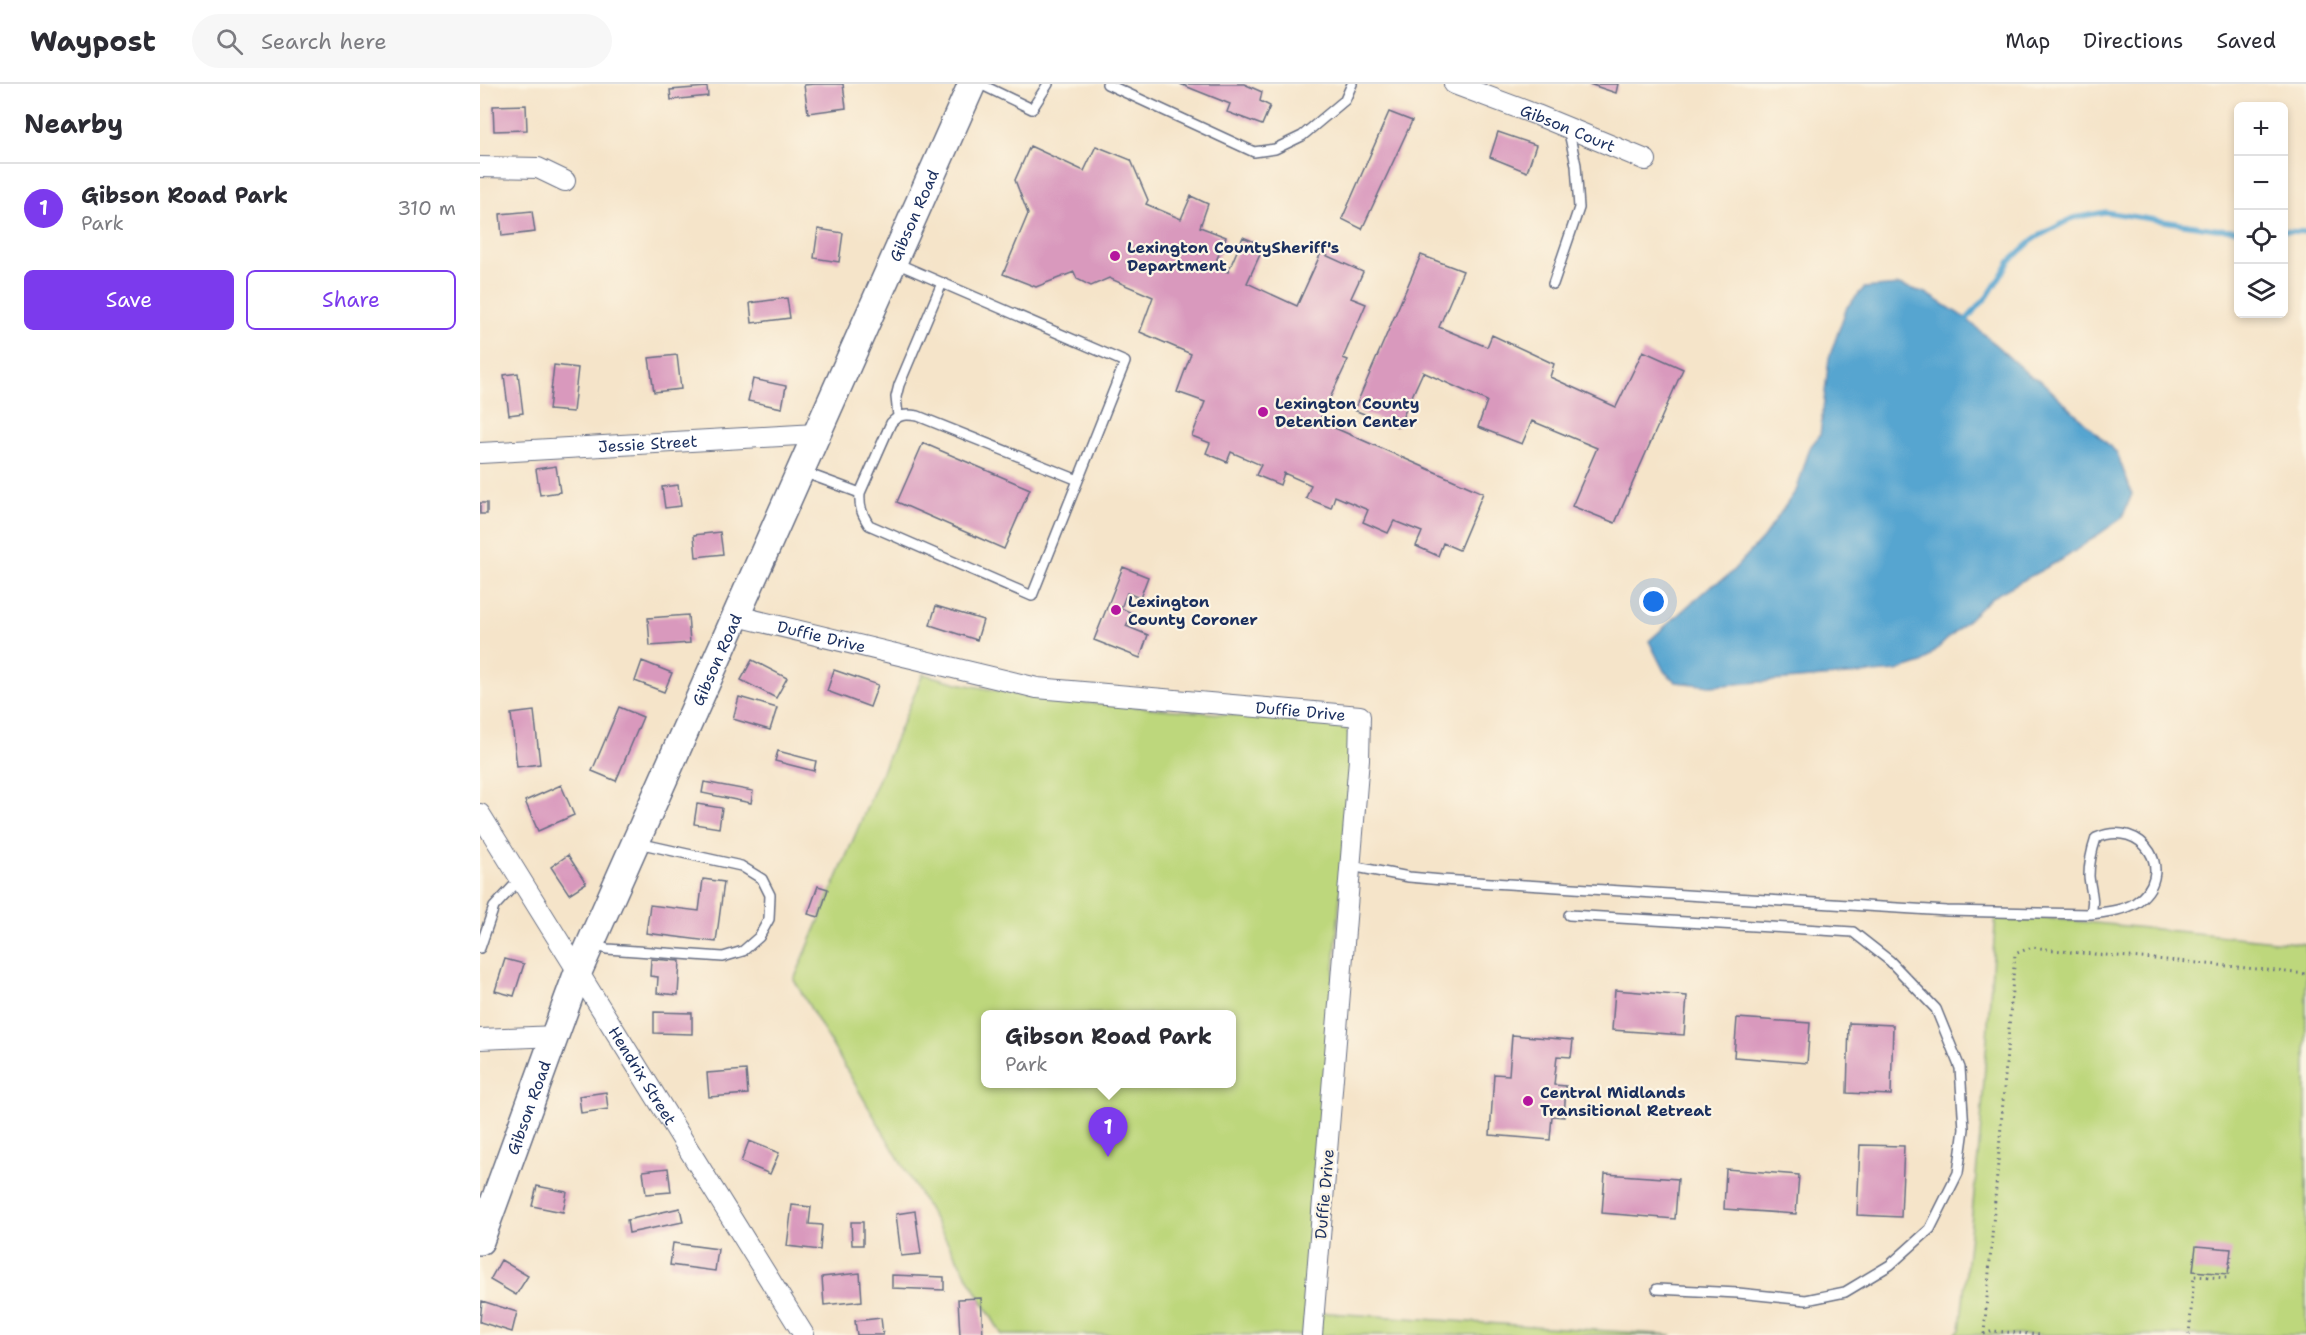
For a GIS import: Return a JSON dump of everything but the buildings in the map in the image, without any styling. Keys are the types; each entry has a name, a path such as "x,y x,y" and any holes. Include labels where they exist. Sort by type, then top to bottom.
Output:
{"street":[{"name":"Gibson Road","path":"480,1241 578,972 972,84"},
{"name":"Gibson Court","path":"1454,84 1646,160"},
{"path":"480,167 538,168 565,181"},
{"name":"Jessie Street","path":"480,453 816,434"},
{"name":"Duffie Drive","path":"737,616 1037,688 1360,716 1351,866 1312,1335"},
{"name":"Hendrix Street","path":"480,814 804,1335"},
{"path":"480,1039 556,1036"}],"lane":[{"path":"980,84 1032,109 1048,84"},
{"path":"1107,84 1254,152 1275,149 1302,136 1345,100 1352,84"},
{"path":"1553,284 1579,208 1576,165 1568,128"},
{"path":"893,262 1125,362 1032,596 869,525 862,514 860,493 891,423 898,416 907,414 918,416 1078,480"},
{"path":"898,416 896,397 899,385 942,283"},
{"path":"800,471 860,493"},
{"path":"1351,866 1409,877 1442,880 1947,911 2090,914 2114,911 2133,904 2147,893 2154,881 2155,867 2150,850 2138,838 2108,833 2096,838 2091,852 2089,874 2094,905 2090,914"},
{"path":"591,944 607,949 723,957 742,951 751,944 759,937 769,919 770,895 762,879 741,866 636,842"},
{"path":"480,948 494,907 520,879"},
{"path":"1569,915 1853,932 1890,961 1936,1009 1960,1068 1964,1129 1958,1173 1930,1228 1890,1265 1845,1292 1806,1300 1738,1293 1658,1289"}],"path":[{"path":"1984,1335 2015,954 2032,947 2306,974"},
{"path":"2189,1334 2194,1276 2227,1278 2231,1256"},
{"path":"1984,1335 1993,1330 2041,1335"}],"green space":[{"path":"923,674 1041,699 1342,724 1353,738 1304,1335 1002,1335 794,980"},
{"path":"1996,913 2306,944 2306,1335 1954,1335 1960,1330 1980,1136"},
{"path":"1314,1312 1672,1335 1314,1335"}],"water":[{"path":"1899,285 1926,293 1967,319 2030,376 2040,380 2117,453 2132,494 2122,518 2066,557 1992,597 1922,663 1897,671 1711,686 1676,682 1664,671 1649,641 1709,587 1727,577 1763,538 1797,489 1810,447 1820,435 1829,358 1847,307 1864,288"}],"waterway":[{"path":"1967,319 1988,296 2010,261 2035,238 2073,218 2105,212 2234,230"},
{"path":"2288,231 2306,232"}],"place":[{"name":"Lexington CountySheriff's Department","path":"1115,256"},
{"name":"Lexington County Detention Center","path":"1263,412"},
{"name":"Lexington County Coroner","path":"1116,610"},
{"name":"Central Midlands Transitional Retreat","path":"1528,1101"},
{"name":"Gibson Road Park","path":"1108,1157"}]}
